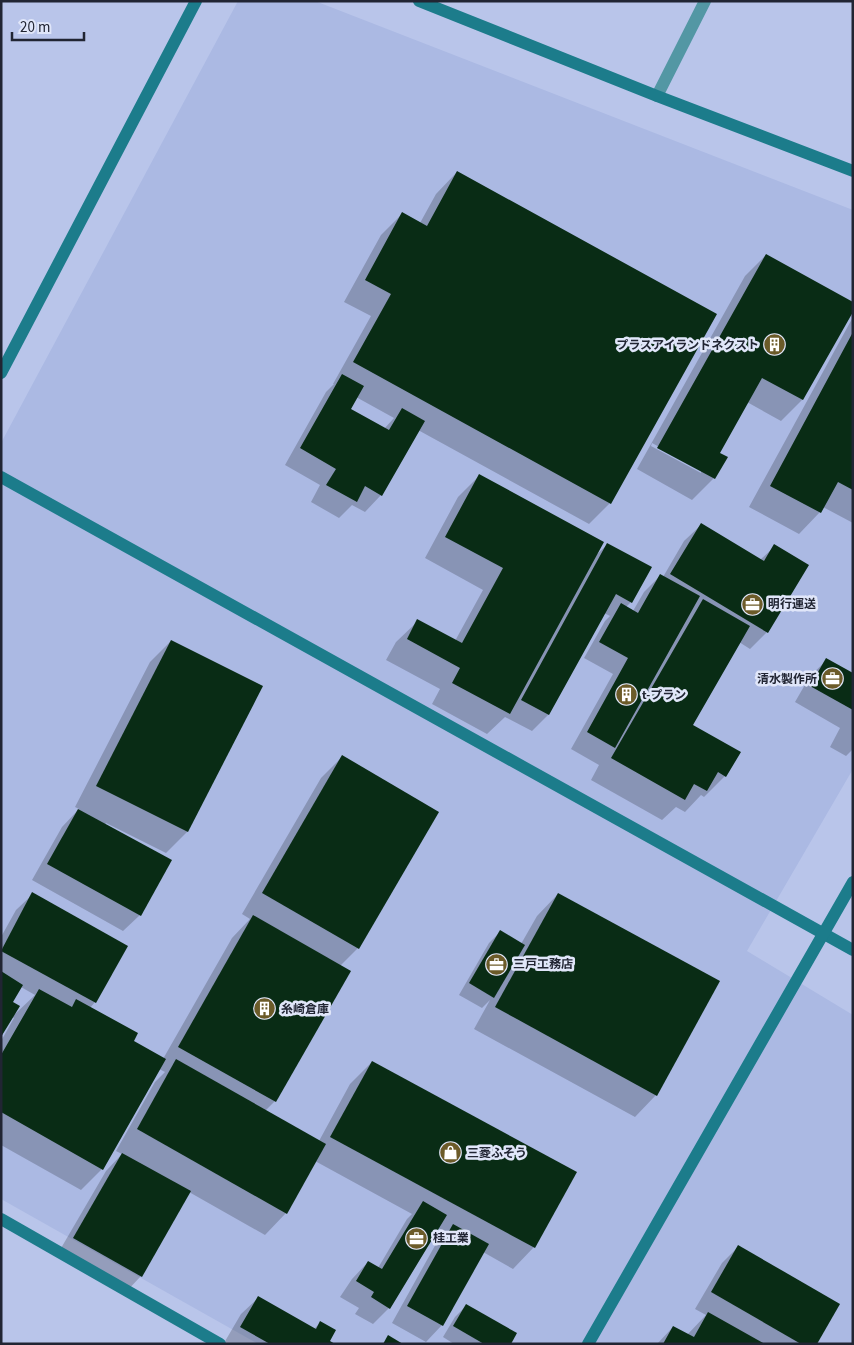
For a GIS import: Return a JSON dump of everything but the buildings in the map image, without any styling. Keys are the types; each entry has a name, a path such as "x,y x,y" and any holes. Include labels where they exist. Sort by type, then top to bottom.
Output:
{"street":[{"path":"1,373 196,1"},
{"path":"419,1 657,96 853,171"},
{"path":"657,96 705,1"},
{"path":"1,477 853,950"},
{"path":"588,1344 853,882"},
{"path":"1,1219 220,1344"}],"shaded area":[{"path":"238,1 315,1 853,210 853,769 747,951 853,1015 853,1344 258,1344 1,1199 1,443"}],"place":[{"name":"プラスアイランドネクスト","path":"775,345"},
{"name":"明行運送","path":"752,604"},
{"name":"清水製作所","path":"833,679"},
{"name":"t-プラン","path":"626,695"},
{"name":"三戸工務店","path":"497,964"},
{"name":"糸崎倉庫","path":"265,1009"},
{"name":"三菱ふそう","path":"451,1153"},
{"name":"桂工業","path":"417,1238"}]}
